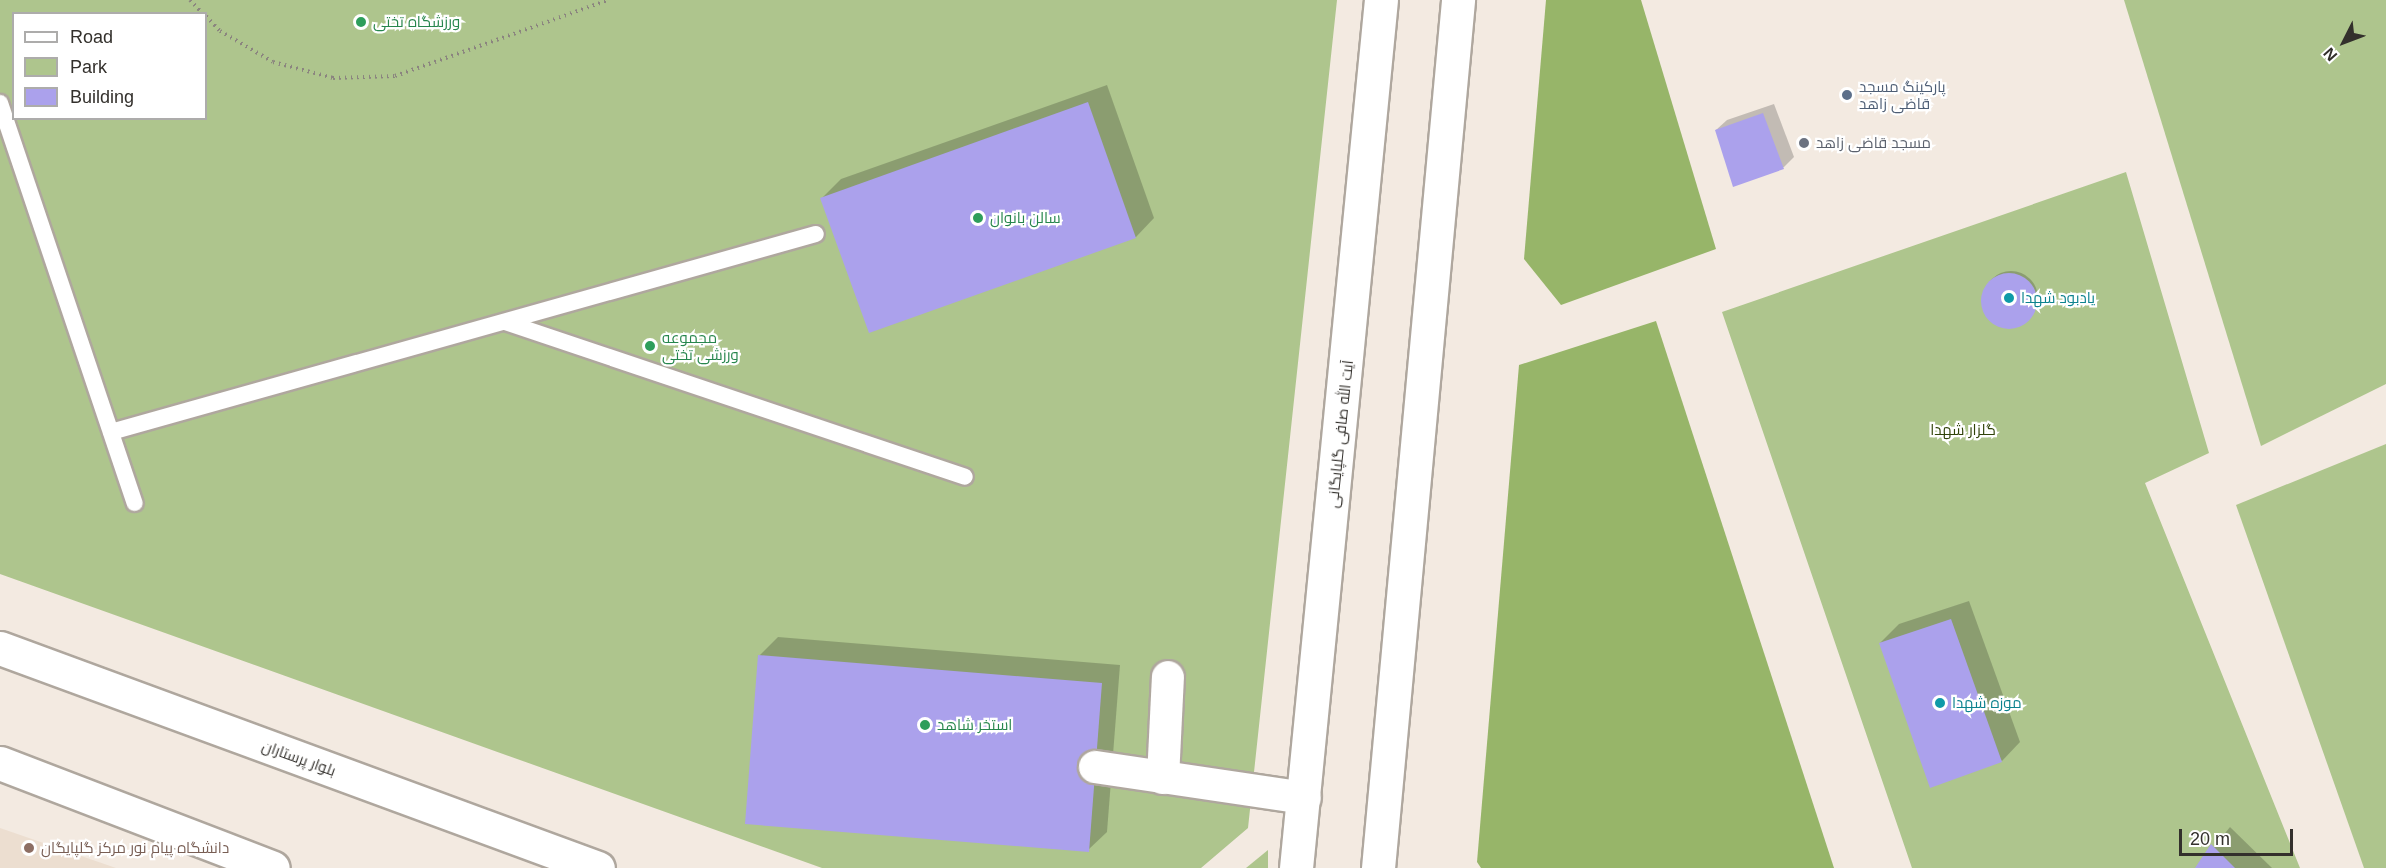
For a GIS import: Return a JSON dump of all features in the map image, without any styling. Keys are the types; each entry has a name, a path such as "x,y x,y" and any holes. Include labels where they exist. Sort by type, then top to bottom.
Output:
{"main road":[{"name":"آیت الله صافی گلپایگانی","path":"1296,868 1305,798 1381,0"},
{"path":"1378,868 1458,0"},
{"name":"بلوار پرستاران","path":"0,648 598,868"},
{"path":"0,763 273,868"}],"street":[{"path":"1162,778 1168,677"},
{"path":"1095,767 1305,798"}],"lane":[{"path":"0,103 135,503"},
{"path":"111,432 816,234"},
{"path":"505,322 965,477"}],"path":[{"path":"190,0 201,12"},
{"path":"207,18 220,31 273,62 333,78 395,76 608,0"}],"shaded area":[{"name":"دانشگاه پیام نور مرکز گلپایگان","path":"0,828 116,868 0,868"}],"green space":[{"name":"مجموعه ورزشی تختی","path":"0,0 1337,0 1248,828 1201,868 822,868 0,574"},
{"path":"1546,0 1641,0 1716,249 1561,305 1524,259"},
{"path":"2124,0 2386,0 2386,384 2261,446"},
{"name":"گلزار شهدا","path":"2126,172 2209,453 2145,483 2300,868 1912,868 1722,312"},
{"path":"1656,321 1834,868 1481,868 1477,862 1519,365"},
{"path":"2386,444 2386,868 2364,868 2236,505"},
{"path":"1268,850 1268,868 1246,868"}],"building":[{"name":"سالن بانوان","path":"1088,102 1136,238 869,333 820,198"},
{"path":"1763,113 1784,169 1733,187 1715,130"},
{"name":"یادبود شهدا","path":"2009,273 2024,278 2032,286 2037,301 2032,316 2024,324 2009,329 1994,324 1986,316 1981,301 1986,286 1994,278"},
{"name":"موزه شهدا","path":"1951,619 2002,762 1930,788 1879,643"},
{"name":"استخر شاهد","path":"758,655 1102,683 1089,852 745,824"},
{"path":"2211,844 2235,868 2195,868"}],"place":[{"name":"ورزشگاه تختی","path":"361,22"},
{"name":"پارکینگ مسجد قاضی زاهد","path":"1847,95"},
{"name":"مسجد قاضی زاهد","path":"1804,143"},
{"name":"سالن بانوان","path":"978,218"},
{"name":"یادبود شهدا","path":"2009,298"},
{"name":"مجموعه ورزشی تختی","path":"650,346"},
{"name":"موزه شهدا","path":"1940,703"},
{"name":"استخر شاهد","path":"925,725"},
{"name":"دانشگاه پیام نور مرکز گلپایگان","path":"29,848"}]}
